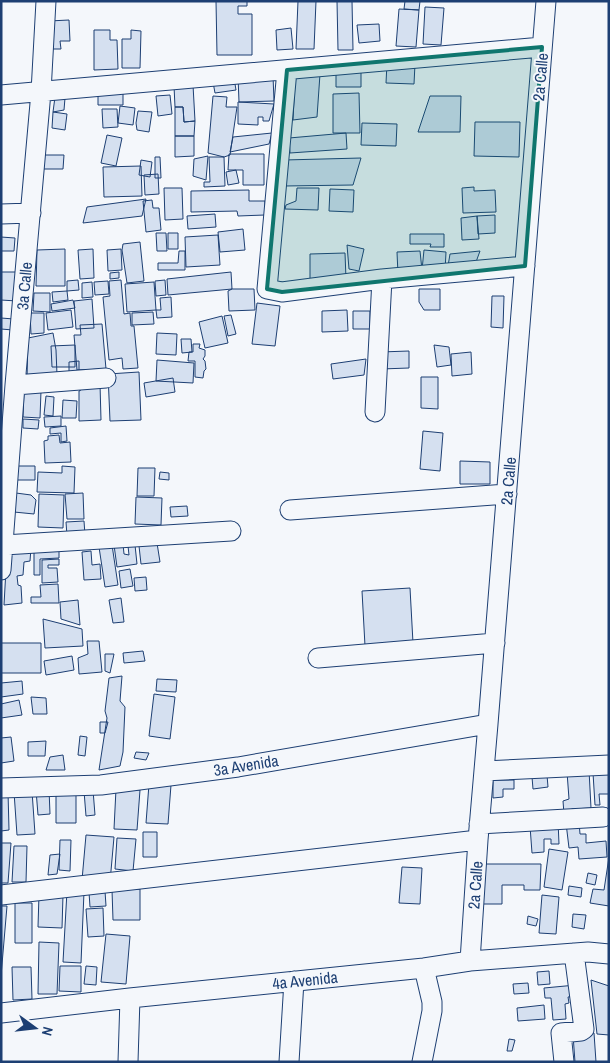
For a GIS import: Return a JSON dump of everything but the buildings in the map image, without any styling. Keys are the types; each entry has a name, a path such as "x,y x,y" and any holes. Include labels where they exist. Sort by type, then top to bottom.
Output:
{"street":[{"name":"3a Calle","path":"1,570 42,92 46,1"},
{"name":"2a Calle","path":"470,961 478,832 495,643 546,1"},
{"path":"1,95 542,46"},
{"path":"287,70 267,289 282,292 382,279 525,266"},
{"path":"1,214 31,213"},
{"path":"375,412 382,279"},
{"path":"16,386 106,378"},
{"path":"290,510 507,494"},
{"path":"4,545 231,532"},
{"path":"318,658 495,643"},
{"name":"3a Avenida","path":"1,788 100,785 238,767 488,724"},
{"path":"484,771 609,765"},
{"path":"1,895 478,832 603,818"},
{"name":"4a Avenida","path":"1,1013 424,968 470,961 588,952 609,954"},
{"path":"564,1062 562,1033 584,1029 574,953"},
{"path":"422,1062 432,1011 432,1002 424,968"},
{"path":"289,1062 294,981"},
{"path":"128,1062 130,998"}],"highlighted area":[{"path":"542,47 525,266 282,292 267,289 287,70"}]}
